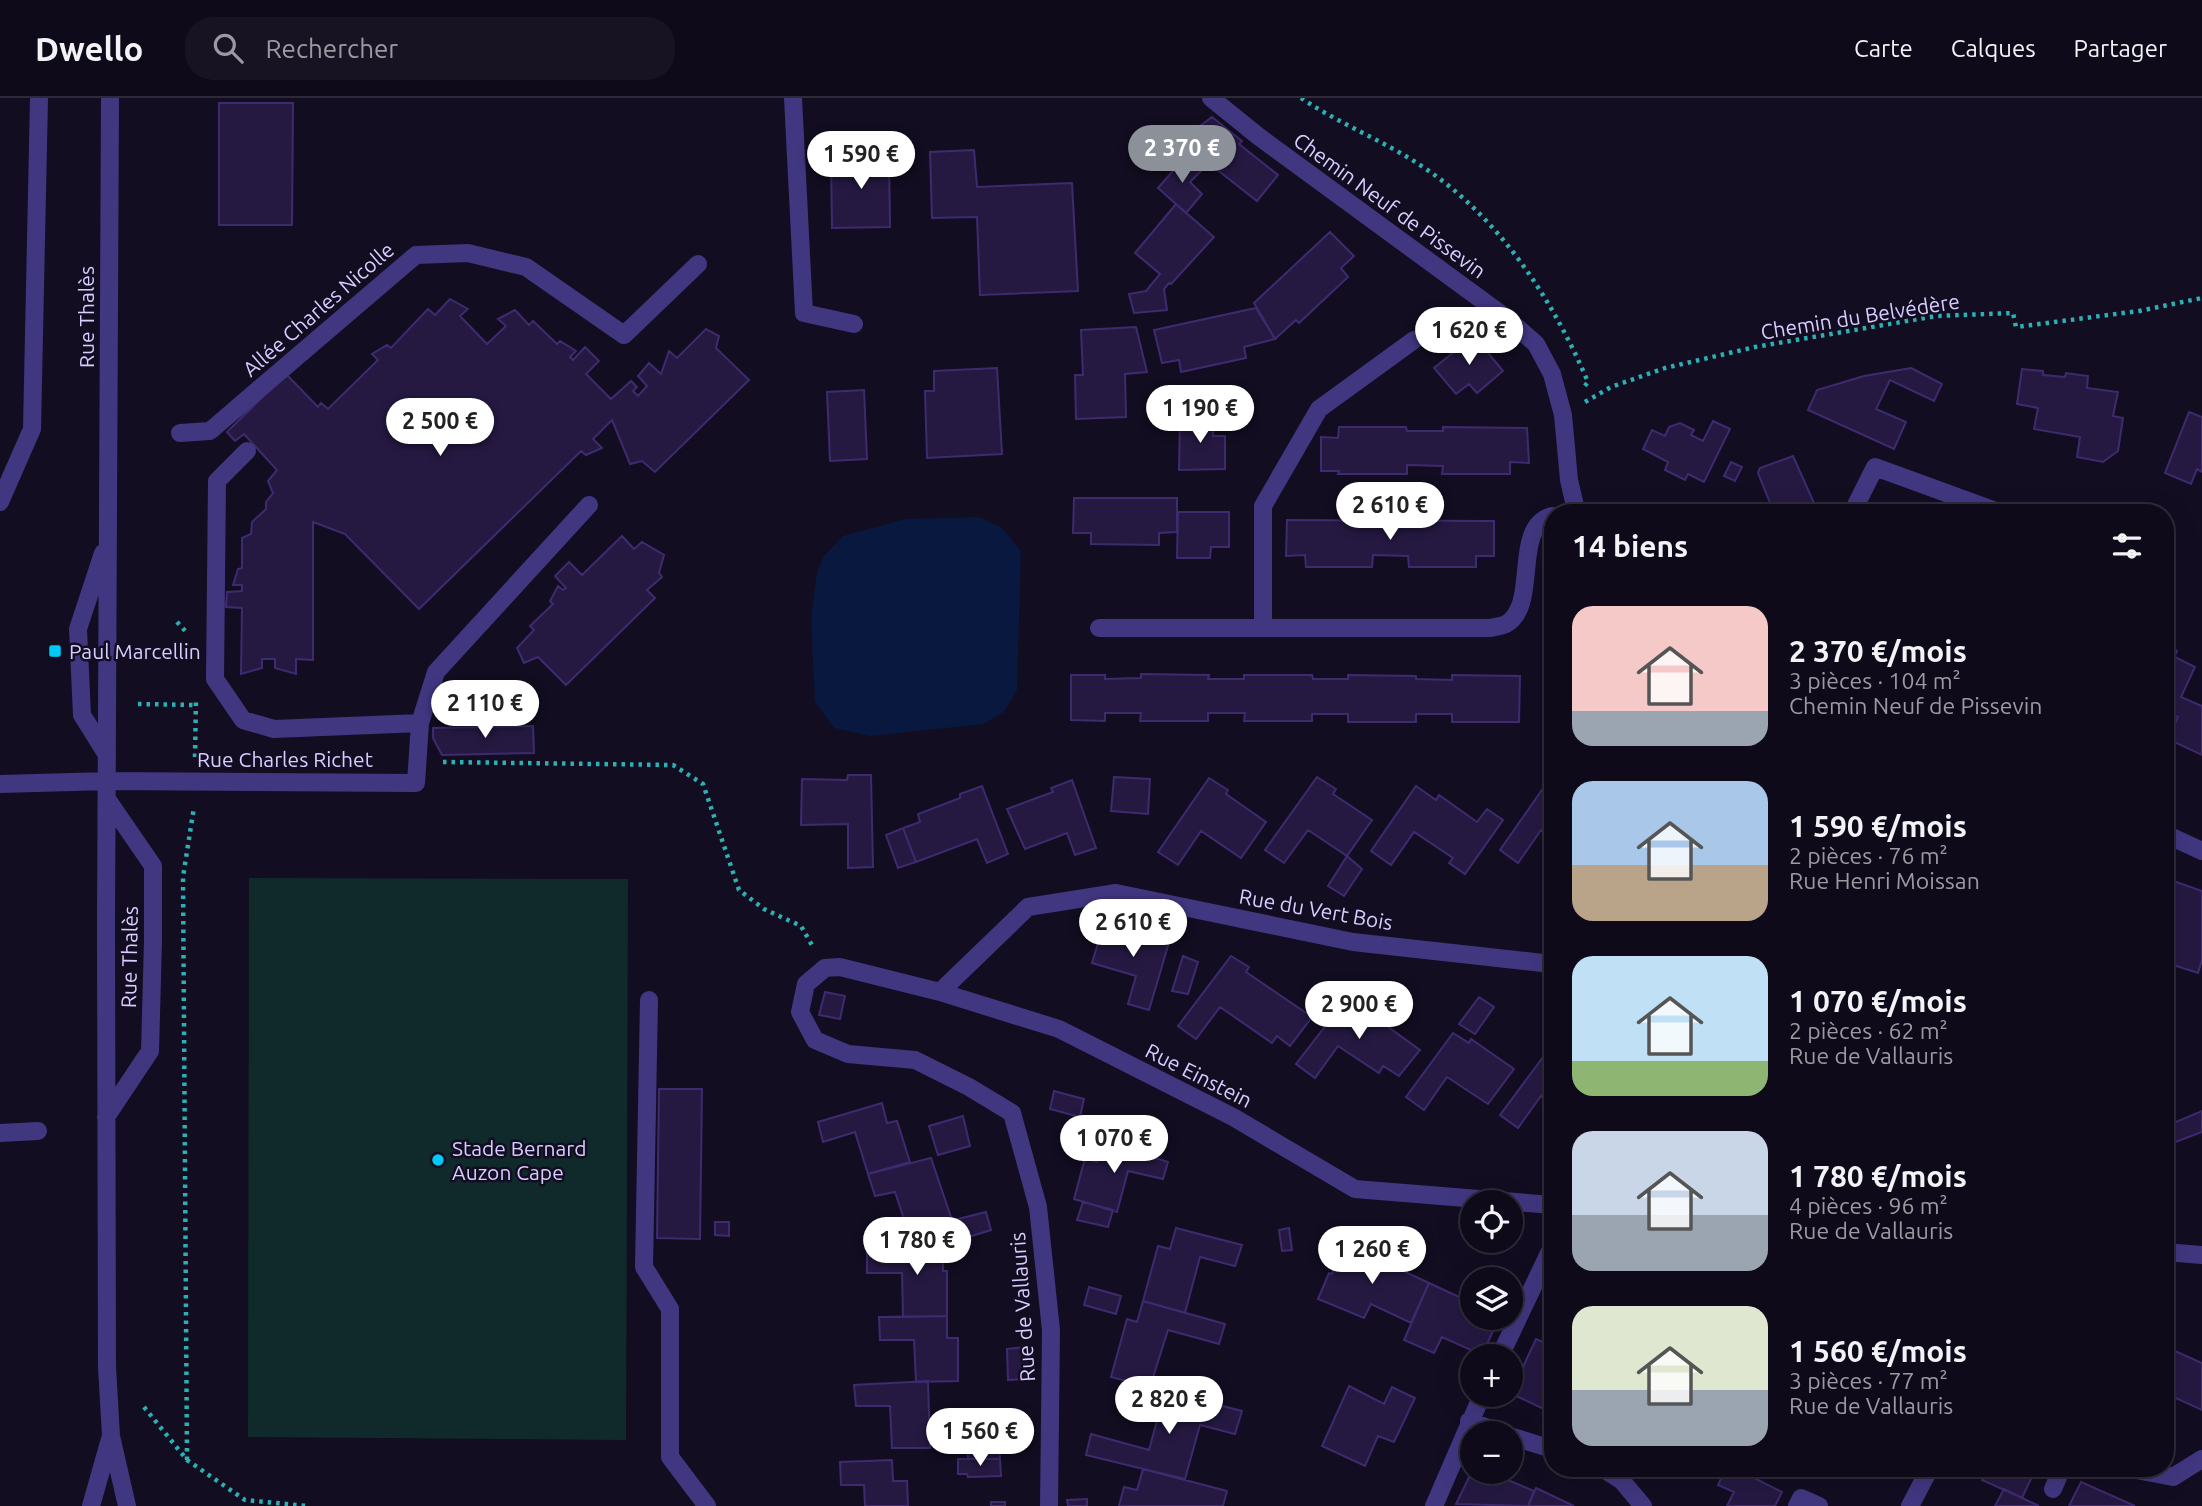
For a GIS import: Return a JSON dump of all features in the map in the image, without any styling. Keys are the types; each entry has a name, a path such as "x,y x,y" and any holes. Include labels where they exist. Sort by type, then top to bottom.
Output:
{"street":[{"path":"0,502 32,429 39,98"},
{"name":"Rue Thalès","path":"110,98 107,1367 111,1436 127,1506"},
{"path":"793,98 804,313 853,324"},
{"name":"Chemin Neuf de Pissevin","path":"1211,98 1258,136 1505,317 1536,344 1552,374 1563,415 1573,504"},
{"name":"Allée Charles Nicolle","path":"180,433 211,431 416,255 468,253 526,267 624,335 698,264"},
{"path":"1263,628 1263,506 1319,409 1413,340"},
{"path":"247,451 217,481 215,679 243,720 274,729 420,723"},
{"path":"1856,504 1875,467 1976,504"},
{"name":"Rue Charles Richet","path":"107,790 416,783 420,723 436,672 589,505"},
{"path":"1099,628 1490,628 1507,623 1520,606 1533,531 1544,518"},
{"name":"Rue Thalès","path":"108,537 78,629 82,715 108,756"},
{"path":"0,784 107,790"},
{"name":"Rue Thalès","path":"106,1117 150,1051 153,941 153,866 107,790"},
{"path":"2174,838 2202,851"},
{"name":"Rue du Vert Bois","path":"940,992 1028,907 1116,893 1353,942 1544,963"},
{"name":"Rue Einstein","path":"825,968 840,967 940,992 1059,1028 1233,1117 1355,1189 1544,1204"},
{"name":"Rue de Vallauris","path":"825,968 806,984 800,1012 815,1040 848,1054 915,1060 969,1087 1013,1114 1038,1207 1051,1330 1049,1506"},
{"path":"649,1000 644,1267 670,1309 670,1457 707,1506"},
{"path":"0,1133 38,1131"},
{"path":"2174,1253 2202,1255"},
{"path":"1506,1344 1544,1264"},
{"path":"1469,1421 1476,1407"},
{"name":"Rue Thalès","path":"91,1506 111,1436"},
{"path":"1523,1440 1544,1447"},
{"path":"1434,1506 1460,1443"},
{"path":"2174,1476 2202,1458"},
{"path":"1616,1477 1643,1506"},
{"path":"1910,1506 1925,1477"},
{"path":"2053,1489 2058,1477"},
{"path":"1797,1506 1801,1499 1819,1506"}],"path":[{"path":"1301,98 1325,114 1425,168 1470,205 1511,250 1571,341 1588,382 1563,415"},
{"name":"Chemin du Belvédère","path":"1563,415 1611,387 1665,368 1755,347 1937,316 2013,313 2016,327 2139,311 2202,298"},
{"path":"138,704 196,705"},
{"path":"417,761 673,765 703,784 739,890 764,909 801,926 825,968"},
{"path":"187,1460 183,877 194,802"},
{"path":"144,1407 187,1460 245,1500 307,1506"}],"green space":[{"name":"Stade Bernard Auzon Cape","path":"249,878 628,879 626,1440 248,1437"}],"water":[{"path":"978,517 1001,527 1021,551 1017,690 1004,712 984,724 870,736 834,728 815,702 811,617 817,573 823,557 843,536 905,519"}],"building":[{"path":"219,103 293,103 292,225 219,225"},
{"path":"1212,117 1242,141 1239,144 1278,175 1257,201 1206,161 1177,143"},
{"path":"974,150 977,187 1072,183 1078,291 980,295 977,217 932,218 930,152"},
{"path":"889,154 890,227 832,228 831,156"},
{"path":"1185,157 1201,171 1190,182 1202,194 1186,213 1158,188"},
{"path":"1176,204 1214,237 1164,289 1167,310 1134,313 1129,294 1146,291 1160,274 1135,253"},
{"path":"1330,232 1354,256 1341,268 1348,277 1299,323 1296,320 1275,339 1254,303"},
{"path":"450,299 468,309 460,316 487,344 506,326 498,319 515,310 529,325 533,321 557,344 560,341 576,351 570,357 573,360 585,347 599,361 586,374 611,399 631,381 637,387 633,391 638,396 647,386 638,376 649,363 661,374 669,351 677,358 706,329 719,336 716,348 749,380 655,472 642,461 630,464 612,420 593,439 602,448 586,455 581,451 419,609 345,534 313,522 313,660 296,659 296,674 275,668 275,659 262,659 262,668 241,674 242,608 226,607 227,592 242,591 242,585 233,585 238,569 242,568 242,538 251,534 252,522 266,509 266,502 273,493 268,481 277,470 244,434 235,441 227,432 286,374 318,407 321,403 328,409 378,360 372,354 387,345 391,348 428,309 435,315"},
{"path":"1256,308 1275,339 1244,347 1246,358 1181,372 1179,360 1162,363 1154,330"},
{"path":"1136,327 1147,372 1125,374 1126,417 1076,419 1075,375 1083,375 1081,330"},
{"path":"1474,336 1503,371 1477,393 1469,384 1456,394 1434,368"},
{"path":"997,368 1002,454 927,458 925,391 934,391 934,371"},
{"path":"1911,368 1942,384 1934,401 1890,380 1876,409 1906,422 1894,449 1808,410 1817,390 1864,376"},
{"path":"2022,369 2043,371 2043,375 2065,377 2066,373 2088,376 2087,388 2118,392 2113,416 2123,418 2118,451 2103,462 2077,457 2080,437 2034,429 2038,408 2017,404"},
{"path":"864,390 867,459 830,461 827,392"},
{"path":"2189,412 2202,417 2202,472 2197,469 2191,484 2165,473"},
{"path":"1213,417 1213,436 1225,436 1225,469 1179,470 1180,418"},
{"path":"1713,421 1730,429 1704,482 1688,474 1685,480 1665,470 1668,462 1643,449 1652,430 1665,436 1669,427 1680,423 1694,430 1691,435 1703,441"},
{"path":"1339,427 1406,427 1407,431 1443,431 1443,427 1527,428 1529,463 1510,462 1510,474 1442,474 1443,466 1407,465 1407,474 1338,474 1339,471 1321,471 1321,437 1338,438"},
{"path":"1793,456 1813,504 1768,504 1758,473 1760,468"},
{"path":"1731,462 1742,467 1735,481 1724,476"},
{"path":"1074,498 1177,498 1177,532 1159,533 1159,545 1091,544 1091,533 1073,533"},
{"path":"1178,512 1229,512 1229,547 1211,547 1210,558 1177,558"},
{"path":"1287,520 1494,521 1494,556 1476,556 1476,567 1409,567 1408,556 1373,555 1372,567 1306,567 1305,555 1286,556"},
{"path":"622,536 634,549 642,542 664,555 659,573 662,577 647,590 655,598 566,685 538,657 524,663 517,648 534,630 530,626 553,604 550,601 558,586 563,590 566,588 555,576 569,562 582,575"},
{"path":"2175,657 2195,667 2181,697 2202,706 2202,755 2174,742 2174,726 2178,717 2174,715"},
{"path":"1141,674 1209,675 1208,679 1244,679 1244,675 1312,675 1313,679 1348,679 1348,675 1416,676 1416,679 1452,680 1452,675 1520,676 1519,722 1452,722 1452,714 1416,714 1416,722 1348,722 1348,714 1312,714 1312,721 1244,721 1245,713 1208,713 1208,721 1140,721 1141,713 1105,713 1105,721 1071,720 1071,675 1105,675 1105,679 1141,678"},
{"path":"533,726 534,753 442,755 433,738 433,728"},
{"path":"848,775 871,775 873,867 848,868 848,824 801,825 802,779 847,780"},
{"path":"1114,777 1150,779 1148,814 1111,811"},
{"path":"1317,777 1336,789 1333,794 1372,820 1347,856 1308,830 1284,863 1265,850"},
{"path":"1209,778 1228,790 1226,794 1266,822 1241,858 1201,831 1178,865 1158,852"},
{"path":"1072,780 1096,848 1075,855 1067,833 1025,849 1007,809 1053,792 1051,788"},
{"path":"982,786 1008,854 987,863 977,839 916,862 903,828 920,822 918,814 960,798 960,794"},
{"path":"1416,786 1436,800 1439,795 1477,822 1487,809 1503,820 1465,874 1449,863 1453,858 1414,832 1391,865 1371,851"},
{"path":"1544,787 1544,832 1541,830 1518,863 1500,850"},
{"path":"903,828 916,862 898,868 886,835"},
{"path":"1347,856 1362,869 1344,896 1328,886"},
{"path":"2174,881 2202,891 2202,960 2198,973 2174,965"},
{"path":"1104,923 1170,939 1149,1010 1128,1004 1136,976 1092,963"},
{"path":"1183,956 1198,962 1188,994 1172,991"},
{"path":"1231,956 1249,967 1246,972 1312,1017 1290,1046 1277,1036 1272,1043 1220,1007 1196,1039 1178,1026"},
{"path":"825,992 845,996 840,1019 819,1015"},
{"path":"1350,994 1369,1007 1366,1011 1420,1050 1399,1076 1383,1066 1379,1073 1338,1046 1315,1078 1296,1064"},
{"path":"1479,997 1494,1007 1475,1034 1459,1024"},
{"path":"1453,1033 1469,1043 1471,1039 1514,1069 1488,1104 1447,1077 1424,1110 1406,1097"},
{"path":"1544,1056 1544,1098 1541,1096 1518,1128 1500,1115"},
{"path":"659,1089 702,1089 700,1239 657,1238"},
{"path":"1054,1091 1084,1099 1080,1117 1050,1109"},
{"path":"882,1103 887,1123 897,1121 910,1162 868,1174 855,1132 823,1142 818,1122"},
{"path":"2202,1111 2202,1132 2174,1143 2174,1123"},
{"path":"963,1116 970,1146 938,1155 929,1126"},
{"path":"1103,1142 1168,1162 1163,1179 1128,1171 1117,1212 1074,1199 1085,1158 1097,1162"},
{"path":"931,1158 952,1220 909,1234 895,1192 875,1196 868,1174"},
{"path":"1083,1202 1113,1210 1108,1227 1077,1220"},
{"path":"986,1212 991,1230 959,1240 954,1220"},
{"path":"715,1222 729,1222 729,1236 715,1235"},
{"path":"1176,1228 1242,1245 1235,1266 1200,1257 1185,1313 1143,1301 1158,1246 1170,1249"},
{"path":"1289,1228 1292,1250 1282,1251 1279,1230"},
{"path":"943,1238 943,1271 947,1271 947,1316 903,1317 902,1273 867,1273 867,1253 919,1252 919,1239"},
{"path":"1346,1244 1429,1283 1411,1323 1371,1304 1364,1318 1318,1299"},
{"path":"1429,1283 1460,1297 1460,1330 1493,1330 1487,1344 1460,1345 1442,1337 1434,1353 1404,1340"},
{"path":"1089,1287 1121,1296 1116,1314 1084,1305"},
{"path":"1143,1301 1225,1324 1219,1344 1168,1330 1150,1387 1111,1377 1127,1319 1137,1322"},
{"path":"947,1316 947,1338 958,1338 958,1381 916,1382 914,1340 880,1340 879,1317"},
{"path":"1536,1339 1544,1342 1544,1409 1523,1399 1523,1367"},
{"path":"1026,1347 1028,1379 1008,1380 1007,1349"},
{"path":"2174,1351 2202,1363 2202,1410 2174,1397"},
{"path":"928,1381 930,1448 892,1448 890,1406 856,1406 854,1385"},
{"path":"1349,1386 1384,1404 1392,1387 1415,1398 1394,1442 1378,1436 1365,1466 1322,1446"},
{"path":"1165,1391 1242,1411 1235,1434 1200,1425 1185,1479 1086,1455 1091,1434 1149,1450"},
{"path":"967,1441 999,1441 1000,1459 968,1459"},
{"path":"958,1459 1000,1459 1001,1476 968,1477 967,1474 958,1474"},
{"path":"892,1460 893,1481 907,1481 908,1506 865,1506 864,1485 841,1485 840,1462"},
{"path":"1143,1469 1227,1491 1223,1506 1119,1506 1124,1487 1137,1490"},
{"path":"1722,1477 1752,1477 1782,1492 1775,1506 1727,1506 1734,1492 1718,1485"},
{"path":"1983,1477 2032,1477 2022,1498 1982,1480"},
{"path":"2081,1482 2135,1506 2069,1506"},
{"path":"1466,1484 1517,1484 1534,1491 1528,1506 1456,1504"},
{"path":"1536,1488 1574,1506 1528,1506"},
{"path":"2004,1489 2022,1498 2039,1506 1995,1506"},
{"path":"1087,1499 1087,1506 1068,1506 1067,1500"},
{"path":"991,1502 1005,1502 1005,1506 991,1506"}],"place":[{"name":"Paul Marcellin","path":"55,651"},
{"name":"Stade Bernard Auzon Cape","path":"438,1160"}]}
